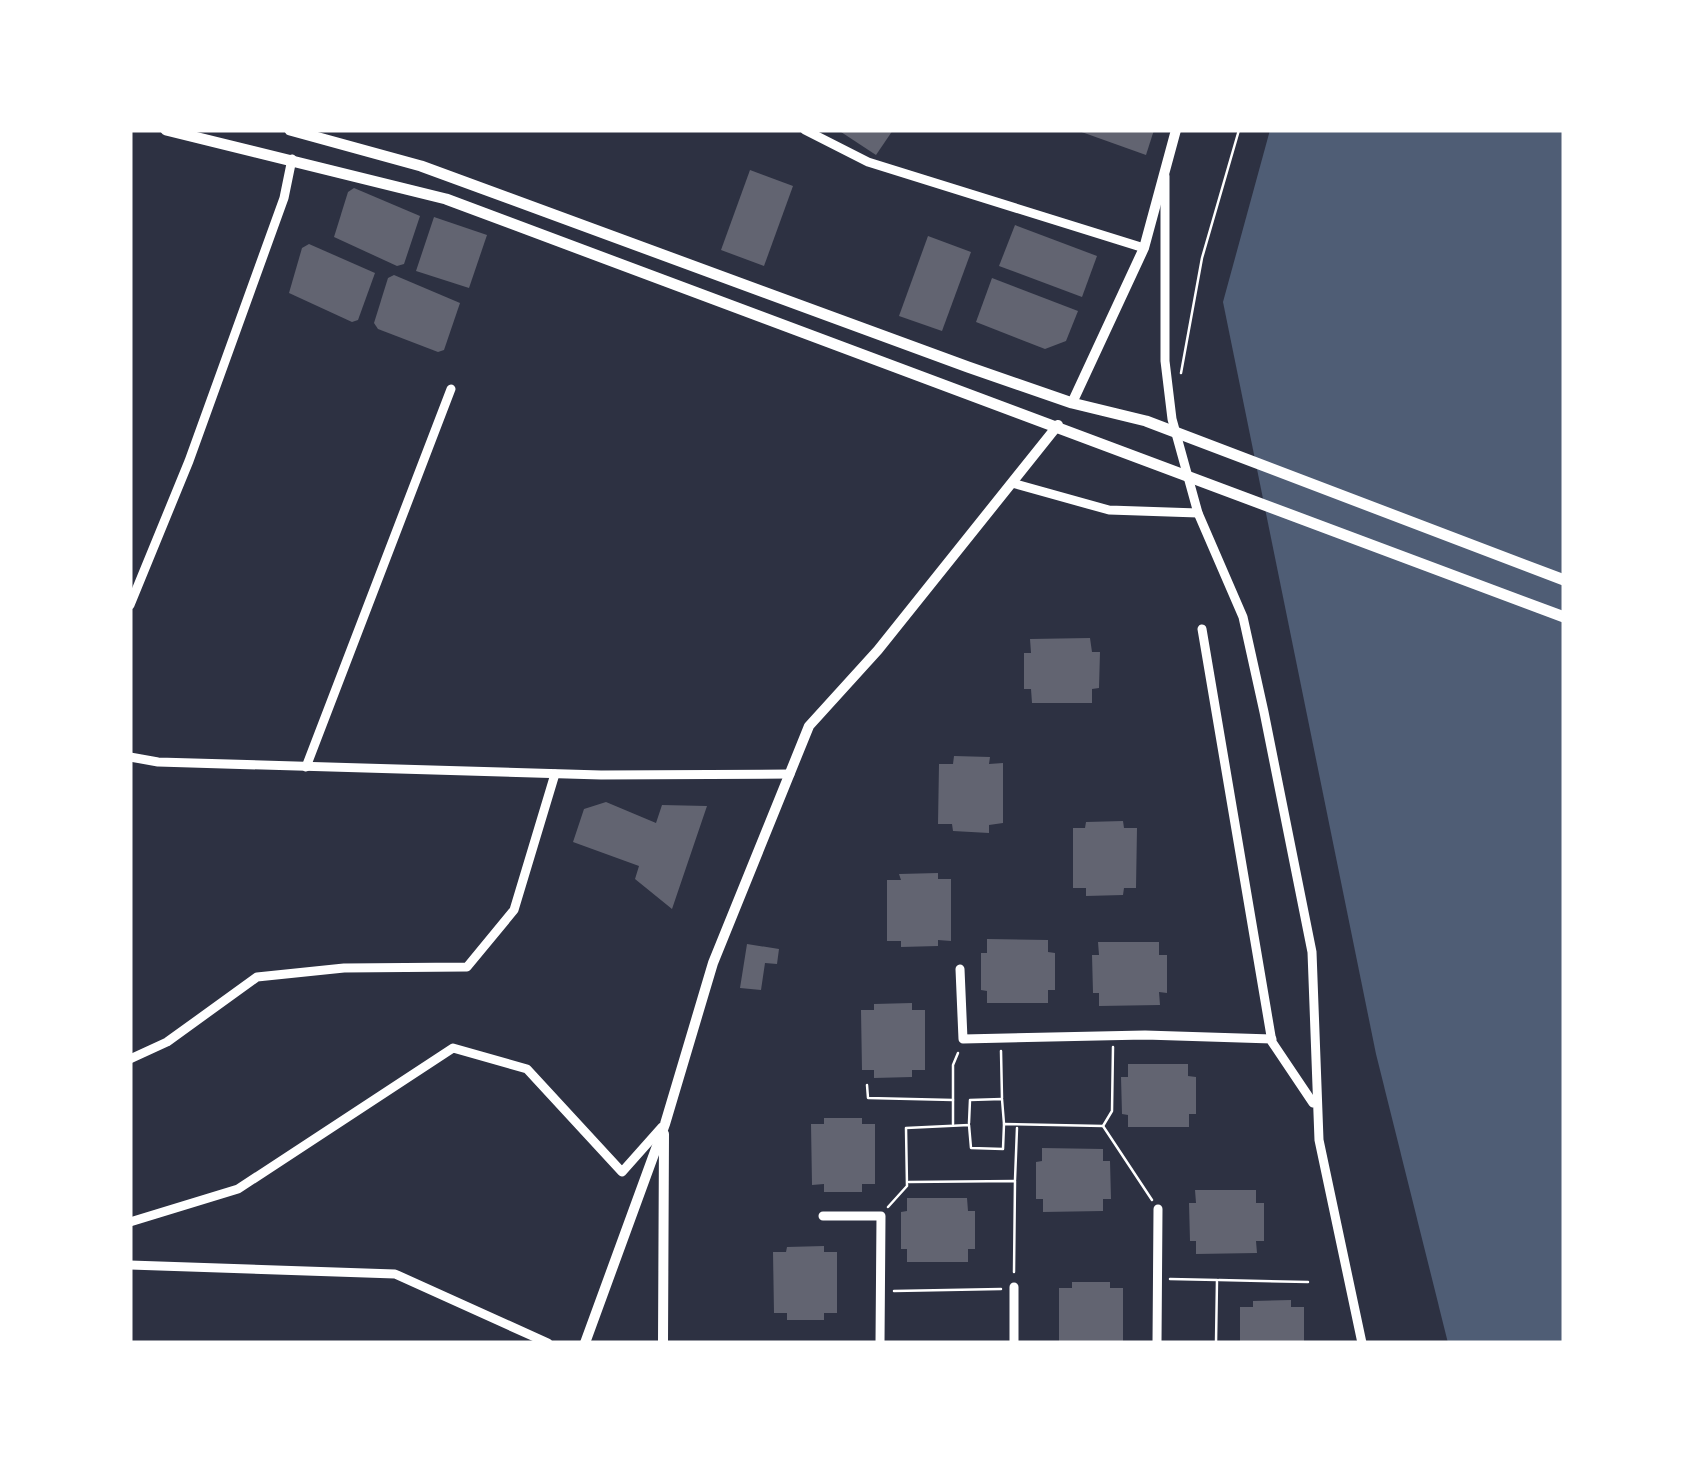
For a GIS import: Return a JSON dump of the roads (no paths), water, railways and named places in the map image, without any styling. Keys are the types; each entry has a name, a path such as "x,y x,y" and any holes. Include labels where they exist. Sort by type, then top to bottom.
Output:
{"main road":[{"path":"166,130 446,198 1564,617"},
{"path":"290,130 332,135 1072,403 1146,421 1564,580"}],"street":[{"path":"804,130 868,162 1144,248"},
{"path":"1072,403 1144,248 1176,130"},
{"path":"130,605 189,461 284,198 292,159"},
{"path":"1165,163 1164,362 1172,419 1198,513 1244,617 1312,952 1314,1105 1362,1343"},
{"path":"306,767 451,389"},
{"path":"584,1343 664,1124 713,963 810,726 878,650 1058,426"},
{"path":"1012,483 1108,510 1198,513"},
{"path":"1202,629 1272,1038 1314,1105"},
{"path":"130,757 555,774 790,774"},
{"path":"130,1059 167,1042 258,977 344,968 468,967 514,910 555,774"},
{"path":"960,969 963,1039 1272,1038"},
{"path":"130,1222 238,1189 453,1048 527,1069 622,1172 664,1124"},
{"path":"663,1343 664,1124"},
{"path":"1158,1209 1158,1343"},
{"path":"823,1216 880,1216 880,1343"},
{"path":"130,1265 395,1274 548,1343"},
{"path":"1014,1288 1014,1343"}],"water":[{"path":"1270,130 1564,130 1564,1343 1448,1343 1376,1054 1223,302"}]}
